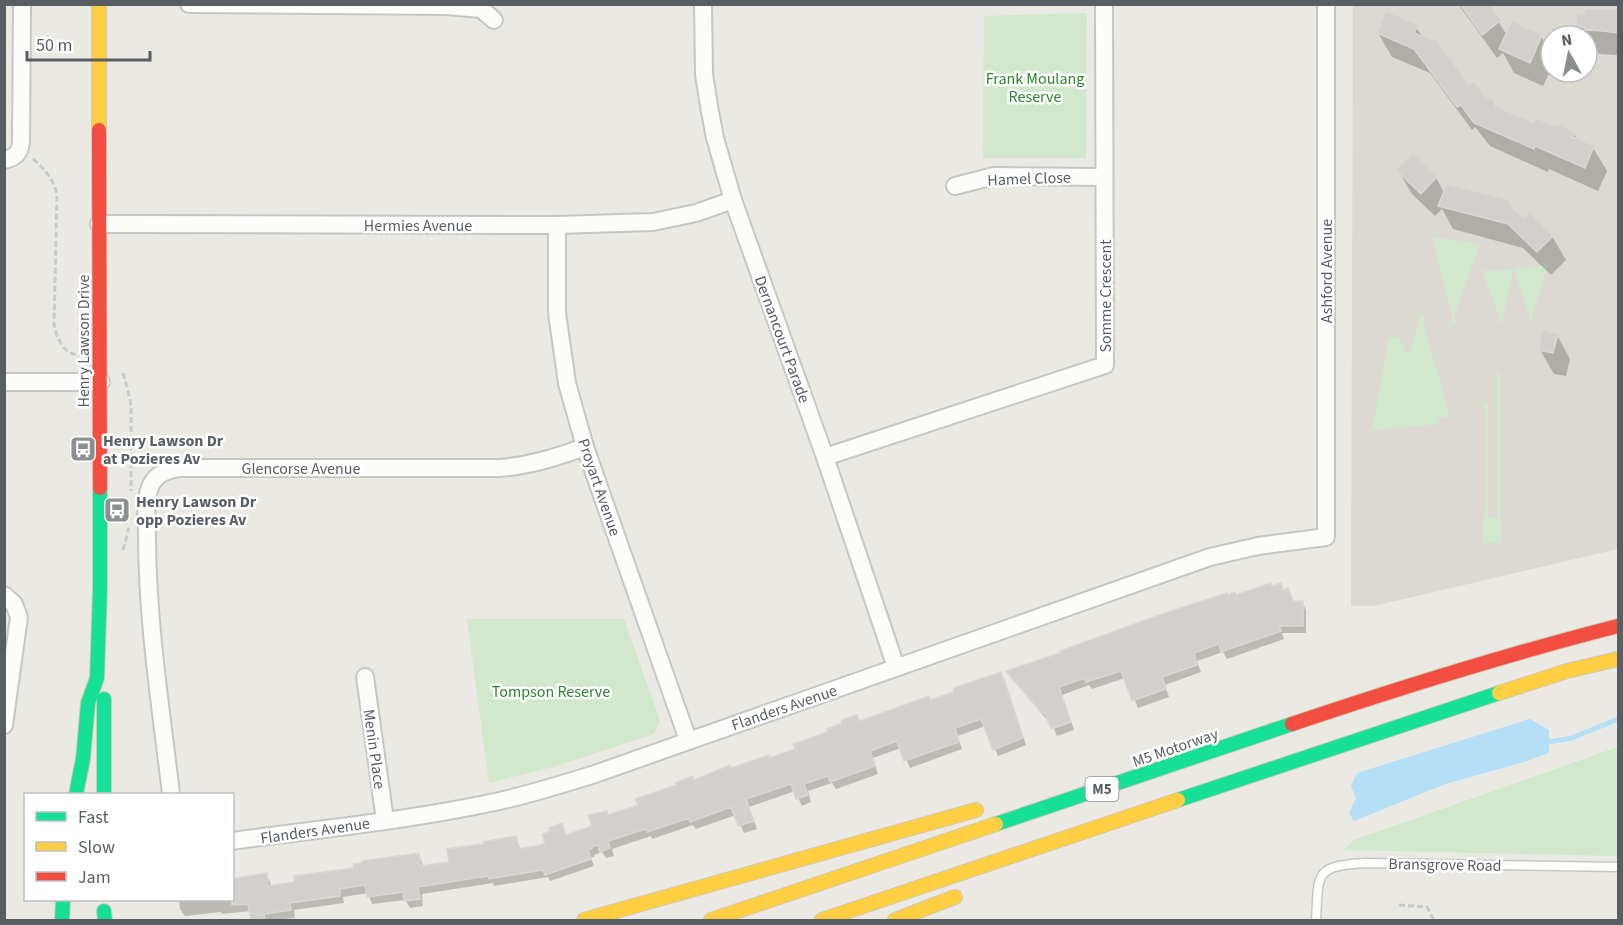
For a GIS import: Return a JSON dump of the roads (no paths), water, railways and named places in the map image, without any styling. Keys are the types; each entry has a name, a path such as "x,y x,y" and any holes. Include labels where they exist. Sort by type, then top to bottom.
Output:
{"main road":[{"name":"Henry Lawson Drive","path":"76,793 83,759 88,703 97,678 100,589 99,4"},
{"name":"M5 Motorway","path":"711,921 1362,701 1546,644 1618,626"},
{"name":"M5","path":"822,921 1494,694 1567,671 1618,659"},
{"name":"Henry Lawson Drive","path":"97,678 105,703 104,793"},
{"path":"1097,776 1362,701"},
{"path":"1049,858 1253,774"},
{"path":"584,921 993,805"},
{"path":"895,921 964,893"},
{"path":"62,921 63,901"}],"street":[{"path":"4,160 25,153 22,128 22,4"},
{"path":"189,4 446,6 485,11"},
{"name":"Dernancourt Parade","path":"703,4 704,74 715,138 733,200 825,457 896,667"},
{"name":"Somme Crescent","path":"825,457 1105,365 1104,4"},
{"name":"Ashford Avenue","path":"1326,4 1326,537"},
{"name":"Hamel Close","path":"955,186 994,176 1104,177"},
{"name":"Hermies Avenue","path":"99,224 557,225 653,222 696,213 733,200"},
{"name":"Proyart Avenue","path":"557,225 557,313 567,383 585,447 688,740"},
{"path":"4,382 101,382"},
{"name":"Glencorse Avenue","path":"171,793 147,556 148,498 150,487 162,473 181,468 499,468 543,461 585,447"},
{"name":"Flanders Avenue","path":"234,841 458,809 523,795 595,774 1210,557 1258,546 1326,537"},
{"path":"4,595 14,604 19,617 4,725"},
{"name":"Menin Place","path":"365,677 385,820"}],"lane":[{"name":"Bransgrove Road","path":"1316,921 1318,885 1322,874 1329,868 1343,864 1618,867"}],"water":[{"path":"1530,719 1549,730 1549,752 1546,754 1445,784 1354,821 1349,813 1356,798 1351,786 1357,773"}],"waterway":[{"path":"1549,742 1572,738 1618,719"}],"place":[{"name":"Henry Lawson Dr at Pozieres Av","path":"83,449"},
{"name":"Henry Lawson Dr opp Pozieres Av","path":"117,510"}],"park label":[{"name":"Frank Moulang Reserve","path":"1035,87"},
{"name":"Tompson Reserve","path":"551,691"}]}
